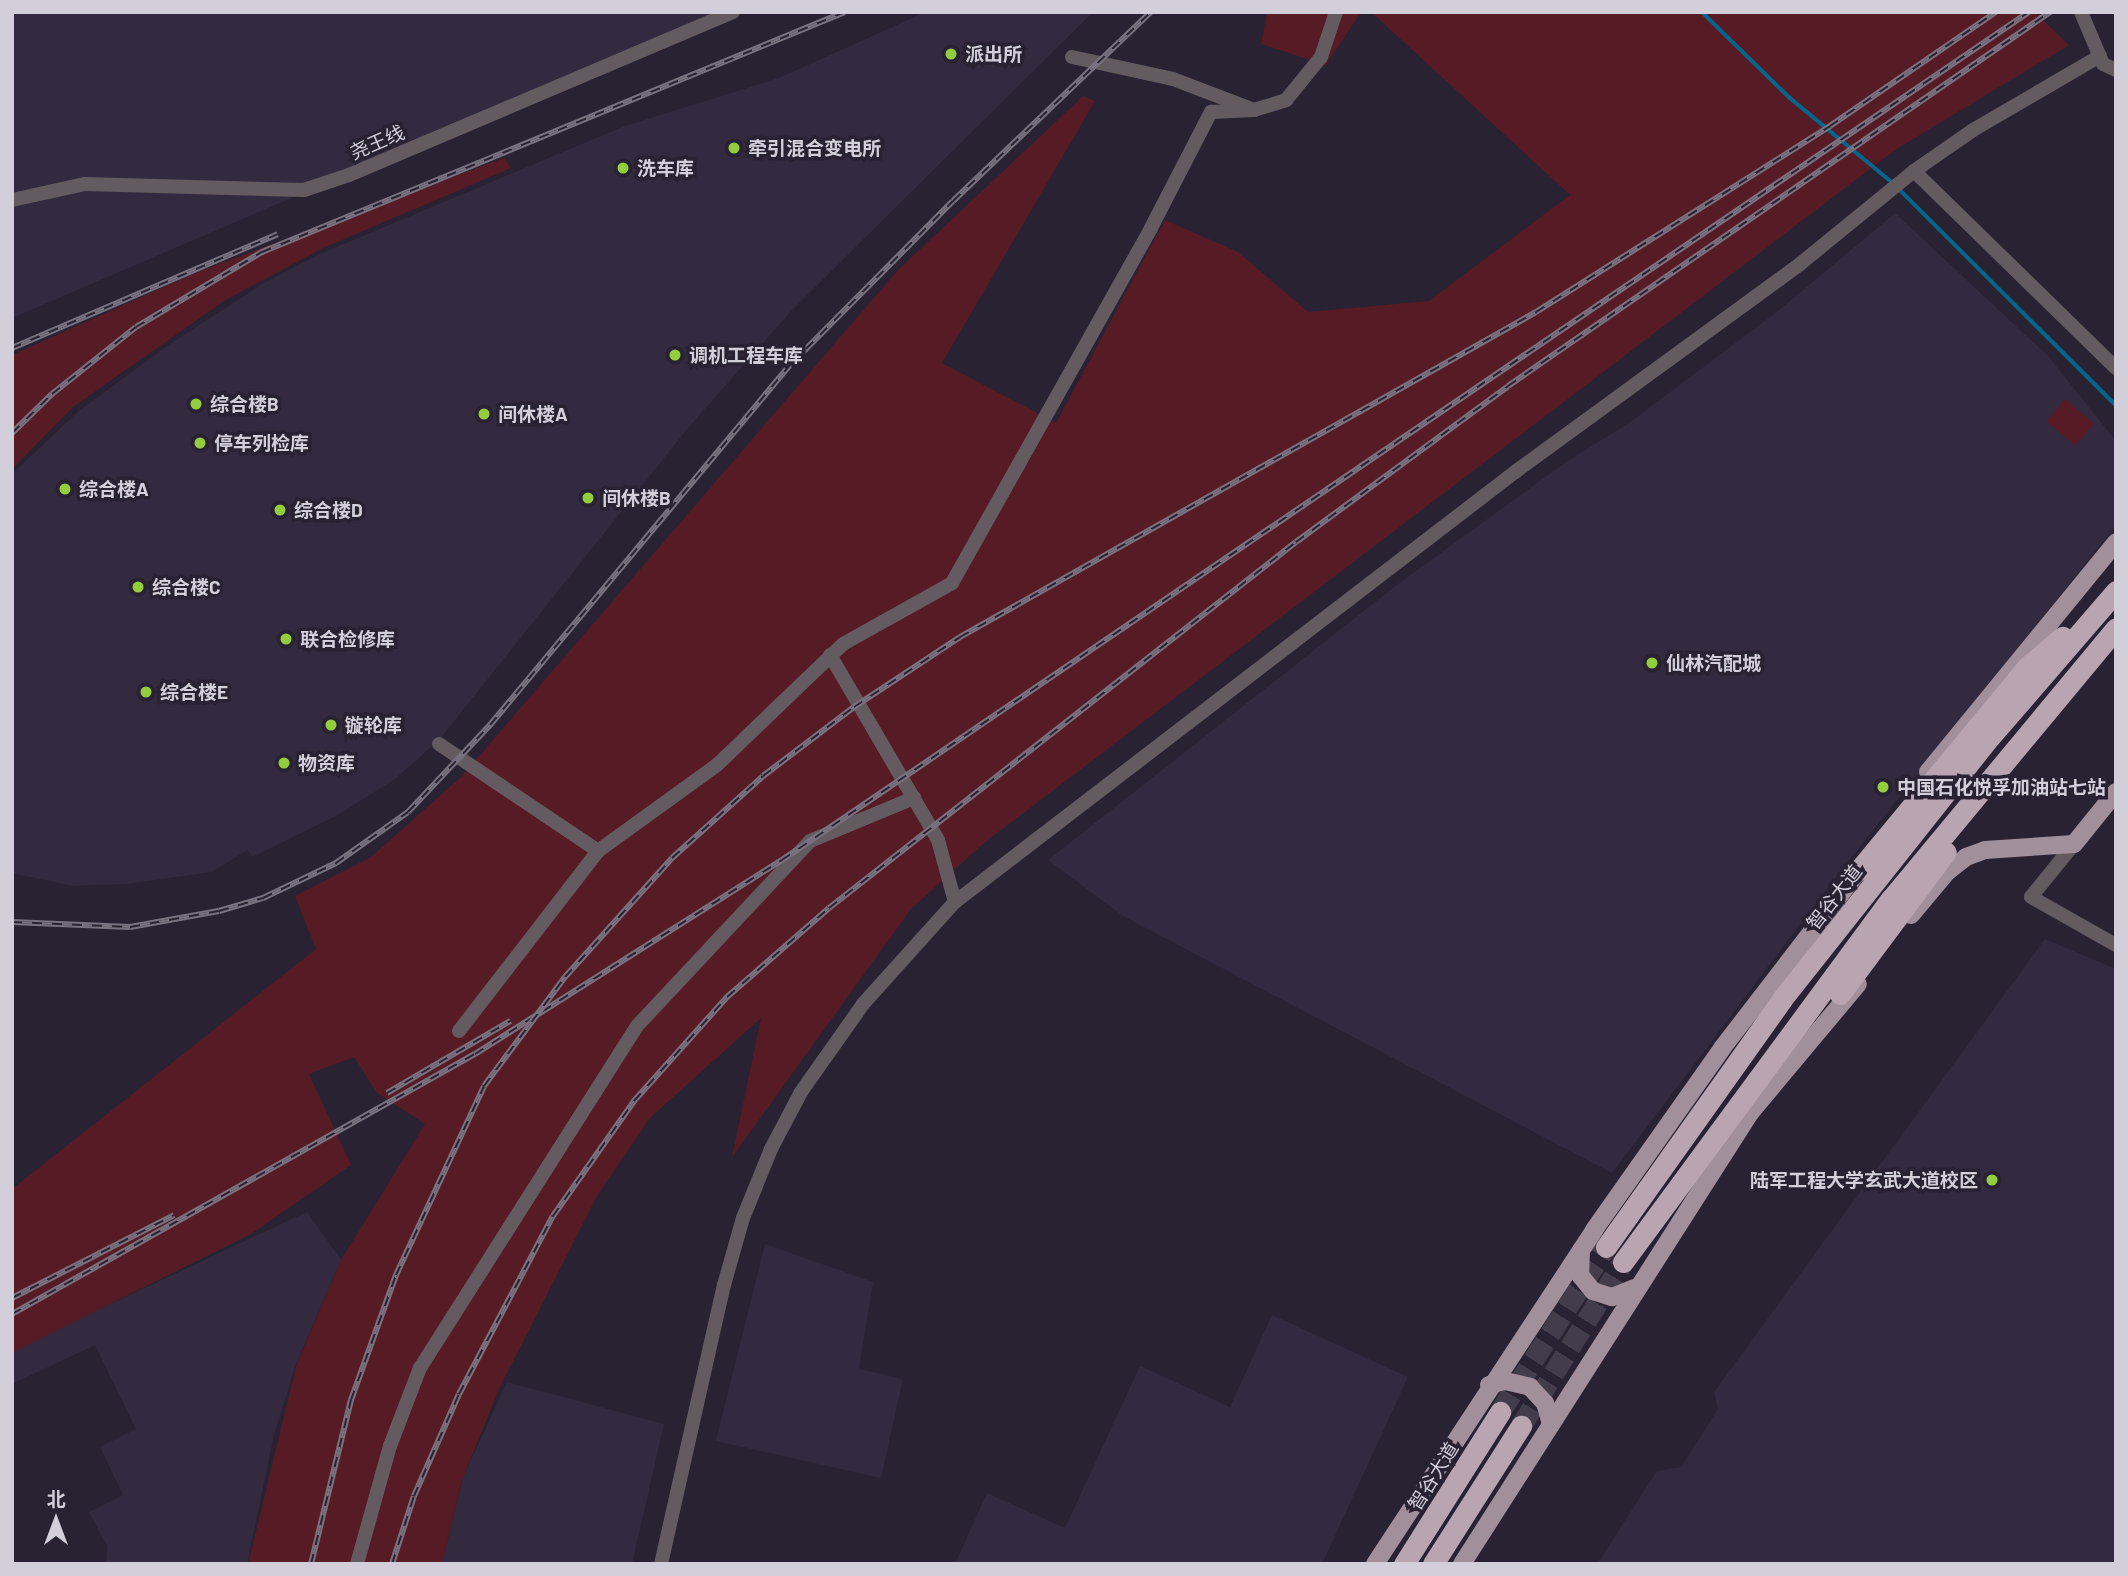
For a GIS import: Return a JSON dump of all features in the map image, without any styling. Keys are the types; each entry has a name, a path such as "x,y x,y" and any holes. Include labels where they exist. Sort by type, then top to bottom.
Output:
{"highway":[{"path":"1859,870 2026,668 2116,590"},
{"name":"智谷大道","path":"1606,1247 1782,999 1990,737 2116,590"},
{"path":"1623,1262 1891,900 2116,630"},
{"path":"1750,1113 2098,649"},
{"name":"智谷大道","path":"1404,1564 1500,1412"},
{"path":"1433,1564 1521,1426"}],"main road":[{"path":"1375,1564 1489,1385 1723,1048 1859,870 1945,749 2116,542"},
{"path":"1462,1564 1643,1275 1750,1113 1822,1033 1947,872 1966,857 1985,850 2074,844 2116,792"},
{"path":"1583,1247 1580,1275 1599,1294 1625,1294 1643,1275"},
{"path":"1489,1385 1505,1381 1530,1387 1545,1403 1551,1424"}],"street":[{"name":"尧王线","path":"12,200 85,184 304,190 362,170 733,12"},
{"path":"459,1031 598,851 718,764 830,655 952,583 1152,228 1211,112 1254,110 1286,100 1321,57 1336,12"},
{"path":"2081,12 2103,64 2116,70"},
{"path":"661,1564 724,1285 743,1218 771,1149 801,1092 863,1004 955,902 1514,472 1800,264 1867,206 1914,171 1973,130 2100,55"},
{"path":"1072,57 1173,79 1254,110"},
{"path":"1914,171 2116,368"},
{"path":"830,655 938,840 955,902"},
{"path":"439,744 598,851"},
{"path":"357,1564 393,1436 420,1368 637,1026 810,841 914,798"},
{"path":"2074,844 2031,897 2116,945"}],"shaded area":[{"path":"12,12 724,12 12,318"},
{"path":"926,12 1093,12 792,310 688,428 439,740 395,779 338,815 252,857 248,850 211,872 126,884 73,886 12,873 12,474 17,469 79,411 167,346 264,283 320,254 625,126 779,78"},
{"path":"1267,12 1361,12 1326,65 1261,44"},
{"path":"1371,12 2035,12 2069,45 1895,150 984,843 911,909 732,1157 761,1018 650,1118 597,1196 500,1387 462,1480 442,1564 248,1564 297,1363 341,1260 425,1124 377,1093 354,1057 309,1074 351,1165 251,1234 12,1353 12,1189 316,949 295,896 371,857 461,777 898,270 1083,96 1095,101 942,363 1056,423 1165,220 1238,252 1308,312 1429,301 1570,195"},
{"path":"504,158 511,168 323,248 224,301 73,407 12,469 12,355 195,273"},
{"name":"仙林汽配城","path":"1895,213 2048,356 2116,441 2116,525 1835,878 1612,1173 1123,916 1048,860 1398,584 1566,462 1629,423 1778,311"},
{"path":"2065,399 2094,423 2075,446 2046,421"},
{"name":"陆军工程大学玄武大道校区","path":"2045,939 2116,969 2116,1564 1597,1564 1657,1471 1681,1467 1718,1409 1714,1392"},
{"path":"307,1212 341,1260 296,1364 274,1435 247,1564 106,1564 107,1546 89,1512 123,1495 100,1447 136,1429 95,1345 12,1384 12,1350"},
{"path":"765,1244 873,1282 859,1369 903,1379 881,1478 716,1441"},
{"path":"1272,1315 1408,1377 1322,1564 955,1564 987,1493 1065,1528 1140,1366 1230,1407"},
{"path":"507,1382 664,1424 632,1564 442,1564 463,1477"}],"waterway":[{"path":"1702,12 1789,97 1893,183"},
{"path":"1899,189 2116,405"}],"tunnel":[{"path":"1500,1412 1606,1247"},
{"path":"1521,1426 1623,1262"}],"railway":[{"path":"12,433 52,394 136,327 262,252 845,12"},
{"path":"12,922 130,927 219,911 263,898 336,863 408,812 490,725 792,363 953,201 1151,12"},
{"path":"311,1564 351,1400 396,1275 484,1086 565,977 672,858 763,776 854,707 960,637 1536,312 1830,126 1996,12"},
{"path":"12,1314 475,1054 782,860 2029,12"},
{"path":"392,1564 414,1496 459,1394 553,1216 634,1101 727,997 829,908 1296,542 1508,386 2050,12"},
{"path":"12,348 278,234"},
{"path":"387,1093 510,1021"},
{"path":"12,1298 174,1215"}],"place":[{"name":"派出所","path":"951,54"},
{"name":"牵引混合变电所","path":"734,148"},
{"name":"洗车库","path":"623,168"},
{"name":"调机工程车库","path":"675,355"},
{"name":"综合楼B","path":"196,404"},
{"name":"间休楼A","path":"484,414"},
{"name":"停车列检库","path":"200,443"},
{"name":"综合楼A","path":"65,489"},
{"name":"间休楼B","path":"588,498"},
{"name":"综合楼D","path":"280,510"},
{"name":"综合楼C","path":"138,587"},
{"name":"联合检修库","path":"286,639"},
{"name":"仙林汽配城","path":"1652,663"},
{"name":"综合楼E","path":"146,692"},
{"name":"镟轮库","path":"331,725"},
{"name":"物资库","path":"284,763"},
{"name":"中国石化悦孚加油站七站","path":"1883,787"},
{"name":"陆军工程大学玄武大道校区","path":"1992,1180"}]}
